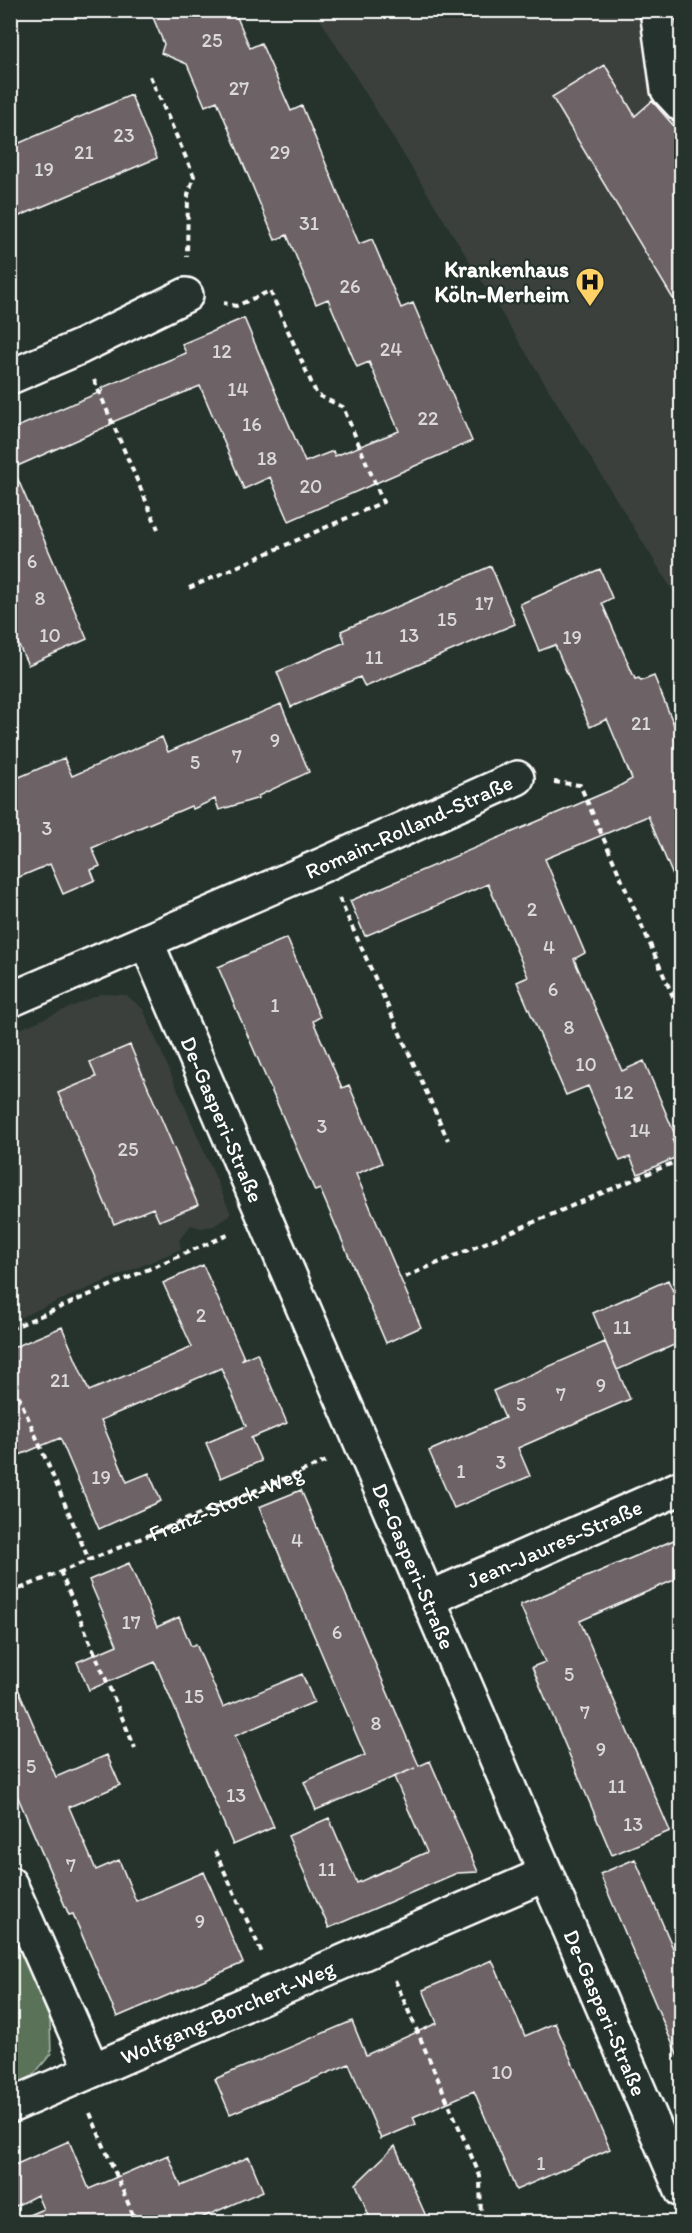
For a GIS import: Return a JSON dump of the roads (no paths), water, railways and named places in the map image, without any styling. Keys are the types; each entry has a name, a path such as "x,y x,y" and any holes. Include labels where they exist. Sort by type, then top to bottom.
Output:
{"street":[{"path":"657,10 668,90 681,105"},
{"path":"10,377 80,347 186,295"},
{"name":"Romain-Rolland-Straße","path":"10,1000 517,778"},
{"name":"De-Gasperi-Straße","path":"146,941 681,2192"},
{"name":"Jean-Jaures-Straße","path":"428,1599 681,1487"},
{"name":"Wolfgang-Borchert-Weg","path":"10,2106 278,1988 546,1874"},
{"path":"10,1884 83,2073"}],"place":[{"name":"Krankenhaus Köln-Merheim","path":"590,308"}]}
